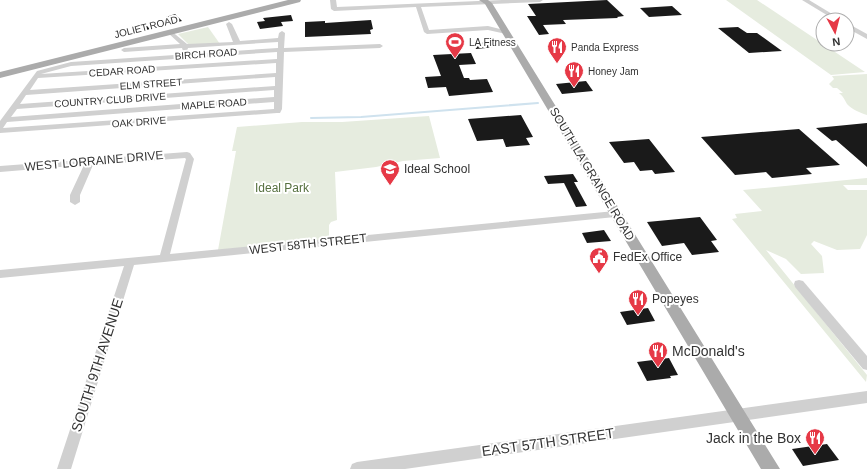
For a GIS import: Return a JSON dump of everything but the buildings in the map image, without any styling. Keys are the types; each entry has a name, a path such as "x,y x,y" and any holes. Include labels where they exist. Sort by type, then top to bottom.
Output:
{"main road":[{"name":"JOLIET ROAD","path":"0,75 297,0"},
{"name":"SOUTH LA GRANGE ROAD","path":"487,1 771,469"}],"street":[{"path":"333,0 334,9 418,5 441,6 487,1 540,0"},
{"path":"805,0 825,12"},
{"path":"418,5 427,32 503,27"},
{"path":"229,24 237,43"},
{"path":"488,28 503,27"},
{"path":"855,30 867,37"},
{"path":"170,32 185,46"},
{"path":"279,99 278,88 282,33"},
{"path":"124,50 185,46 193,47 282,40"},
{"path":"165,108 184,56 185,46"},
{"name":"BIRCH ROAD","path":"36,77 39,72 71,64 274,50 281,51 380,46"},
{"name":"CEDAR ROAD","path":"36,77 280,61"},
{"name":"ELM STREET","path":"24,93 279,75"},
{"path":"0,127 36,77"},
{"name":"COUNTRY CLUB DRIVE","path":"14,107 278,88"},
{"name":"MAPLE ROAD","path":"5,120 279,99"},
{"name":"OAK DRIVE","path":"0,131 277,112 279,99"},
{"name":"WEST LORRAINE DRIVE","path":"0,169 187,155 190,159 164,258"},
{"path":"75,202 75,195 90,162"},
{"name":"WEST 58TH STREET","path":"0,274 615,214"},
{"name":"SOUTH 9TH AVENUE","path":"64,469 130,262"},
{"path":"799,284 867,365"},
{"name":"EAST 57TH STREET","path":"357,469 867,398"}],"green space":[{"path":"726,0 757,0 815,39 815,52 835,52 865,72 831,75"},
{"path":"208,27 220,44 188,44 178,34"},
{"path":"867,74 867,115 856,111 849,106 839,93 843,93 837,88 833,88 829,84 834,79 832,76"},
{"name":"Ideal Park","path":"429,116 440,158 403,161 376,167 335,172 337,220 331,222 329,225 329,239 218,250 236,151 232,151 237,127 302,122 342,122"},
{"path":"867,178 867,185 843,185 848,190 867,190 867,235 860,249 837,250 814,241 811,244 822,256 824,273 801,274 786,259 766,250 867,375 866,382 732,219 737,218 735,214 762,211 743,190"}],"waterway":[{"path":"311,118 361,117 538,103"}],"place":[{"name":"LA Fitness","path":"455,59"},
{"name":"Panda Express","path":"557,64"},
{"name":"Honey Jam","path":"574,88"},
{"name":"Ideal School","path":"390,186"},
{"name":"FedEx Office","path":"599,274"},
{"name":"Popeyes","path":"638,316"},
{"name":"McDonald's","path":"658,368"},
{"name":"Jack in the Box","path":"815,455"}]}
